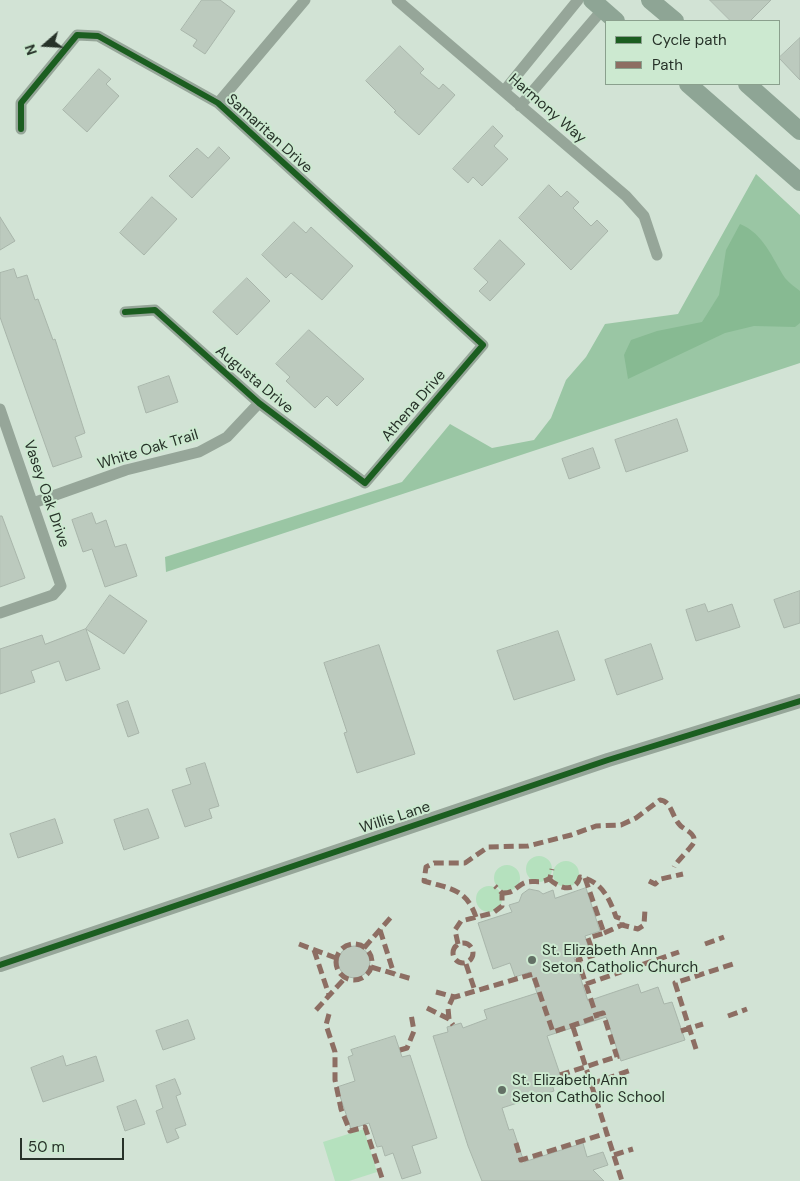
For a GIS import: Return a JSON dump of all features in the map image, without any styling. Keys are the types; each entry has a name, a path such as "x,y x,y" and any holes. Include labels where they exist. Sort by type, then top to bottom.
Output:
{"main road":[{"path":"650,0 674,20"},
{"path":"597,5 615,20"},
{"path":"689,85 800,182"},
{"path":"748,85 800,131"}],"street":[{"path":"218,103 305,0"},
{"name":"Harmony Way","path":"397,0 626,196 644,216 657,255"},
{"path":"504,91 578,0"},
{"path":"520,106 597,5"},
{"name":"Samaritan Drive","path":"21,129 21,103 77,35 98,36 218,103 483,346"},
{"name":"Augusta Drive","path":"125,312 155,310 259,404 365,483"},
{"name":"Athena Drive","path":"365,483 483,346"},
{"name":"White Oak Trail","path":"33,503 126,470 200,452 227,437 259,404"},
{"name":"Vasey Oak Drive","path":"0,409 61,586 53,595 0,613"},
{"name":"Willis Lane","path":"0,965 608,760 800,701"}],"shaded area":[{"path":"756,174 800,215 800,363 166,572 165,557 402,482 450,424 492,448 534,440 551,418 566,380 586,357 605,324 678,314"},
{"path":"740,224 748,228 761,240 785,278 800,291 800,323 795,327 754,326 725,333 628,379 624,355 631,340 657,331 702,322 719,295 726,250"},
{"path":"539,856 548,860 552,869 548,878 539,882 530,878 526,869 530,860"},
{"path":"566,861 575,865 579,874 575,883 566,887 557,883 553,874 557,865"},
{"path":"507,865 516,869 520,878 516,887 507,891 498,887 494,878 498,869"},
{"path":"489,886 498,890 502,899 498,908 489,912 480,908 476,899 480,890"},
{"path":"364,1129 377,1172 349,1181 335,1181 323,1142"}],"building":[{"path":"202,0 220,0 235,11 205,54 193,46 197,40 181,30"},
{"path":"710,0 771,0 751,20 730,20"},
{"path":"800,38 800,80 780,59"},
{"path":"400,46 424,69 420,73 439,89 443,84 455,95 419,135 394,112 396,111 366,81"},
{"path":"99,69 111,79 106,84 119,96 87,132 63,110"},
{"path":"493,126 503,136 494,146 508,159 482,186 473,177 468,183 453,169"},
{"path":"219,147 230,158 192,198 169,176 197,148 208,158"},
{"path":"549,185 561,197 567,191 579,202 573,208 591,226 597,220 608,231 571,270 519,218"},
{"path":"152,197 177,219 144,255 120,233"},
{"path":"0,217 15,241 0,250"},
{"path":"294,222 306,233 311,227 353,266 322,300 291,273 286,278 262,255"},
{"path":"500,240 525,264 490,301 479,291 488,282 474,269"},
{"path":"14,269 17,278 27,275 35,300 38,299 53,340 55,339 85,433 75,437 82,457 53,467 0,317 0,273"},
{"path":"247,278 270,301 237,335 213,312"},
{"path":"309,330 364,379 337,406 327,396 315,408 286,381 290,377 276,364"},
{"path":"169,376 178,402 146,413 138,387"},
{"path":"677,419 688,451 626,472 615,440"},
{"path":"593,448 600,468 569,479 562,459"},
{"path":"92,513 96,524 106,520 115,547 126,544 137,576 105,587 92,549 83,552 72,520"},
{"path":"0,516 2,516 25,578 0,587"},
{"path":"800,591 800,623 784,628 774,600"},
{"path":"110,595 147,621 124,654 86,629"},
{"path":"705,604 708,612 732,604 740,627 696,641 686,610"},
{"path":"86,629 100,669 66,681 59,661 31,671 35,682 0,694 0,649 42,635 45,644"},
{"path":"558,631 575,680 514,700 497,651"},
{"path":"651,644 663,679 617,695 605,660"},
{"path":"379,645 415,754 357,773 344,733 347,732 324,663"},
{"path":"128,701 139,733 128,737 117,705"},
{"path":"205,763 219,806 209,809 212,818 185,827 172,790 191,784 186,769"},
{"path":"148,809 159,838 124,850 114,820"},
{"path":"55,819 63,843 18,858 10,834"},
{"path":"586,888 600,931 585,936 590,952 574,958 588,1001 638,984 641,993 658,987 664,1004 672,1002 685,1040 621,1061 606,1017 547,1036 562,1080 552,1084 554,1091 502,1108 509,1130 513,1129 524,1162 583,1143 587,1157 603,1152 608,1165 593,1170 604,1181 482,1181 468,1146 433,1036 448,1032 447,1027 461,1023 463,1028 487,1019 484,1010 537,993 530,972 515,977 510,963 493,969 478,923 512,912 509,905 519,902 522,894 529,889 543,894 553,890 555,898"},
{"path":"354,946 365,951 370,962 365,973 354,978 343,973 338,962 343,951"},
{"path":"188,1020 195,1039 163,1050 156,1031"},
{"path":"395,1036 402,1057 410,1055 437,1138 412,1146 421,1173 402,1179 393,1153 385,1156 382,1146 377,1147 369,1123 351,1129 337,1087 355,1081 348,1057 353,1055 351,1050"},
{"path":"63,1056 66,1066 96,1056 104,1081 43,1102 31,1068"},
{"path":"175,1079 181,1094 176,1096 186,1125 175,1129 179,1138 167,1143 156,1111 163,1108 156,1086"},
{"path":"136,1100 145,1124 125,1131 117,1107"}],"marked path":[{"path":"476,917 472,907 462,895 449,888 424,881 426,867 434,863 465,863 488,847 528,846 571,835 596,826 621,825 636,818 660,800 667,803 679,824 691,833 694,839 693,844 674,867"},
{"path":"502,893 512,891 527,882 547,880 550,878 552,869"},
{"path":"649,881 655,884 661,879 683,874"},
{"path":"549,879 557,885 566,888 574,886 580,877 594,882 607,897 616,917 622,919 622,925 638,929 644,925 645,909"},
{"path":"585,878 604,933 588,938 594,955 578,960 597,1018"},
{"path":"458,944 455,930 461,921 493,913 502,906 502,893 495,886"},
{"path":"364,948 392,916"},
{"path":"604,933 622,925"},
{"path":"380,930 394,974"},
{"path":"705,944 724,937"},
{"path":"459,943 467,943 473,949 473,953 473,957 467,963 459,963 453,957 453,949 459,943"},
{"path":"299,944 336,958"},
{"path":"354,944 367,949 372,962 367,975 354,980 341,975 336,962 341,949 354,944"},
{"path":"314,950 329,995"},
{"path":"586,984 679,952"},
{"path":"466,964 475,991"},
{"path":"696,1049 675,983 733,964"},
{"path":"371,967 412,979"},
{"path":"436,992 455,997 533,974 553,1032 597,1017"},
{"path":"316,1010 345,978"},
{"path":"449,1019 448,1008 453,997"},
{"path":"427,1008 449,1019 453,1025"},
{"path":"728,1016 747,1009"},
{"path":"596,1015 603,1013 617,1057"},
{"path":"329,1014 326,1025 335,1052 335,1080 341,1109 350,1131 365,1127 383,1181"},
{"path":"400,1050 407,1048 414,1031 411,1014"},
{"path":"681,1031 703,1024"},
{"path":"573,1027 622,1181"},
{"path":"560,1075 619,1056"},
{"path":"591,1084 631,1070"},
{"path":"516,1143 521,1160 607,1133"},
{"path":"614,1155 633,1149"}],"cycle path":[{"path":"21,129 21,103 77,35 98,36 218,103 483,345 365,483 259,403 155,310 125,312"},
{"path":"0,965 608,760 800,701"}],"place":[{"name":"St. Elizabeth Ann Seton Catholic Church","path":"532,960"},
{"name":"St. Elizabeth Ann Seton Catholic School","path":"502,1090"}]}
